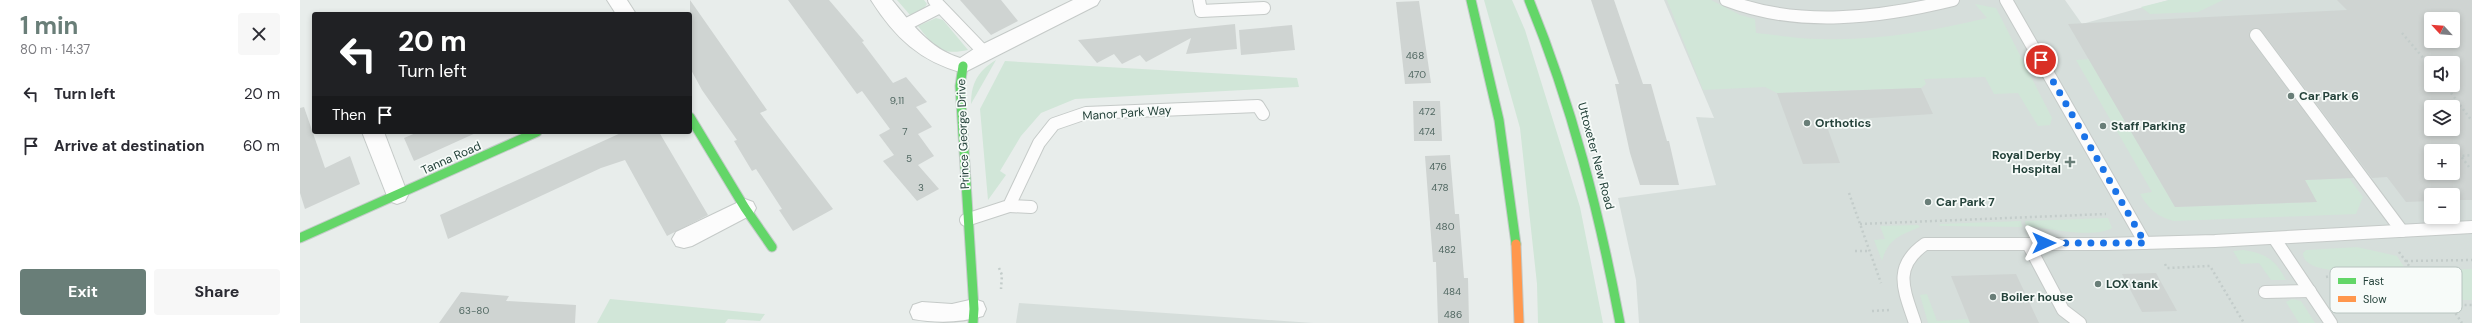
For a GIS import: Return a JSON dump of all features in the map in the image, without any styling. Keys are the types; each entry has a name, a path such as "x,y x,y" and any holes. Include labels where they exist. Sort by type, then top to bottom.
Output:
{"main road":[{"path":"1471,0 1501,123 1517,260 1519,323"},
{"name":"Uttoxeter New Road","path":"1529,0 1547,38 1569,102 1595,192 1620,323"},
{"name":"Prince George Drive","path":"963,66 960,86 966,220 973,316"},
{"path":"692,120 745,208 772,247"},
{"name":"Tanna Road","path":"300,238 533,134"}],"street":[{"path":"617,0 625,12"},
{"name":"Prince George Drive","path":"881,0 926,52 939,59 963,66"},
{"path":"963,66 984,52 1090,0"},
{"path":"374,134 397,195"},
{"path":"684,240 745,208"},
{"path":"922,312 973,316"}],"lane":[{"path":"1199,0 1201,11 1264,8"},
{"path":"1726,0 1759,12 1826,16 1891,14 1953,0"},
{"path":"2006,0 2145,243"},
{"path":"903,26 937,4 984,52"},
{"path":"2256,35 2319,122 2356,168 2402,231"},
{"name":"Manor Park Way","path":"1009,206 1039,143 1054,124 1086,113 1258,106 1263,114"},
{"path":"966,220 1009,206 1031,207"},
{"path":"1915,323 1902,279 1907,258 1925,244 2145,243 2274,238 2472,227"},
{"path":"2274,238 2331,323"},
{"path":"2028,244 2063,310 2080,323"},
{"path":"2265,292 2310,291"}],"path":[{"path":"2402,32 2424,59"},
{"path":"2450,92 2472,121"},
{"path":"2469,167 2461,156 2472,155"},
{"path":"1849,193 1883,288"},
{"path":"1860,224 2108,214 2105,203 2122,202"},
{"path":"2383,232 2409,267"},
{"path":"1855,251 1870,251"},
{"path":"2162,258 2167,268 2210,266 2244,323"},
{"path":"2405,261 2472,260"},
{"path":"2324,281 2327,275 2330,275"},
{"path":"1888,302 1893,316"},
{"path":"1872,311 1891,310"},
{"path":"2455,313 2462,323"}],"shaded area":[{"name":"Royal Derby Hospital","path":"1664,0 2065,0 2082,24 2169,0 2472,0 2472,323 1639,323 1636,280 1618,198 1716,185 1696,117 1714,118"},
{"path":"1019,303 1313,323 1016,323"}],"green space":[{"path":"897,0 924,0 927,4 924,8 910,15"},
{"path":"1484,0 1512,0 1525,30 1580,207 1603,323 1538,323 1537,284 1520,128"},
{"path":"1667,0 1711,0 1740,15 1755,19 1756,33 1812,39 1883,37 1925,31 1987,18 1975,4 1996,8 2052,118 2050,125 2038,126 2018,93 1994,94 1985,77 1924,79 1926,84 1921,88 1777,93 1765,87 1703,90"},
{"path":"2169,0 2223,0 2198,12 2150,14 2141,7"},
{"path":"936,18 943,20 968,50 959,52 945,51 929,39 918,26"},
{"path":"2089,59 2175,207 2316,202 2305,180 2349,178 2363,197 2356,214 2174,221 2163,217 2146,204 2140,194 2152,192 2076,60"},
{"path":"996,60 971,104 972,90 977,78 984,69"},
{"path":"1005,61 1297,78 1299,87 1075,99 1041,113 1021,136 1000,171 1006,175 988,200 980,109"},
{"path":"2108,218 2112,228 2094,233 2070,232 2026,226 2025,221"},
{"path":"2021,221 2022,227 1940,226 1939,224"},
{"path":"1918,225 1920,227 1901,235 1891,243 1882,261 1874,240 1885,239 1880,226"},
{"path":"2357,247 2397,256 2404,267 2330,267 2330,270 2316,267 2307,261 2303,253 2306,250"},
{"path":"2243,250 2258,253 2269,259 2278,267 2286,280 2271,280 2259,263 2241,264 2233,251"},
{"path":"2462,269 2472,269 2472,300 2462,300"},
{"path":"1927,294 1937,321 1968,319 1970,323 1928,323 1920,295"},
{"path":"610,299 765,314 760,321 728,319 725,323 597,323"},
{"path":"2292,299 2301,301 2315,323 2299,323 2286,302"}],"building":[{"path":"690,0 767,110 760,113 833,209 793,231 779,210 782,209 756,169 752,171 734,141 737,140 702,90 692,72 692,12 690,12"},
{"path":"788,0 829,0 864,41 862,42 893,83 906,77 927,102 916,107 932,127 918,134 934,156 918,165 939,189 917,201 883,161 894,155 879,135 890,129 862,91 857,94"},
{"path":"960,0 1001,0 1018,21 991,35"},
{"path":"1591,0 1614,0 1643,84 1651,84 1667,141 1669,141 1679,185 1640,185 1630,153 1615,84 1619,84"},
{"name":"Car Park 6","path":"2337,0 2472,0 2472,200 2460,200 2460,188 2424,188 2424,201 2406,202 2387,177 2372,178 2262,31 2256,28 2249,32 2250,39 2354,178 2305,180 2317,202 2175,207 2068,24 2347,10"},
{"path":"1419,1 1431,83 1405,84 1396,2"},
{"path":"1235,24 1237,49 1186,54 1191,38 1146,62 1140,55 1122,64 1114,54 1097,63 1078,40"},
{"path":"1292,25 1295,50 1241,55 1239,30"},
{"name":"Orthotics","path":"1921,88 1933,114 1825,121 1840,163 1803,164 1777,93"},
{"path":"1413,101 1440,101 1442,141 1414,141"},
{"path":"304,107 312,134 313,134 325,168 350,156 360,184 305,209 300,193 300,108"},
{"path":"413,134 474,134 414,161 404,138"},
{"path":"619,134 660,134 708,215 667,236 625,160 601,168 448,239 440,215"},
{"path":"1450,155 1455,214 1459,214 1464,278 1468,278 1469,323 1438,323 1436,262 1433,262 1425,156"},
{"path":"2156,273 2177,311 2142,312 2122,274"},
{"name":"Boiler house","path":"2016,274 2039,323 1970,323 1951,276"},
{"path":"461,292 509,296 506,301 576,305 575,323 439,323"}],"traffic: fast":[{"path":"1471,0 1499,120 1516,244"},
{"path":"1529,0 1559,79 1584,159 1604,240 1620,323"},
{"path":"963,66 960,86 974,309 973,323"},
{"path":"692,120 745,208 772,247"},
{"path":"300,238 533,134"}],"traffic: slow":[{"path":"1516,244 1519,323"}],"place":[{"name":"Car Park 6","path":"2291,96"},
{"name":"Orthotics","path":"1807,123"},
{"name":"Staff Parking","path":"2103,126"},
{"name":"Royal Derby Hospital","path":"2070,162"},
{"name":"Car Park 7","path":"1928,202"},
{"name":"LOX tank","path":"2098,284"},
{"name":"Boiler house","path":"1993,297"}],"route":[{"path":"2041,60 2145,243 2044,243"}]}
